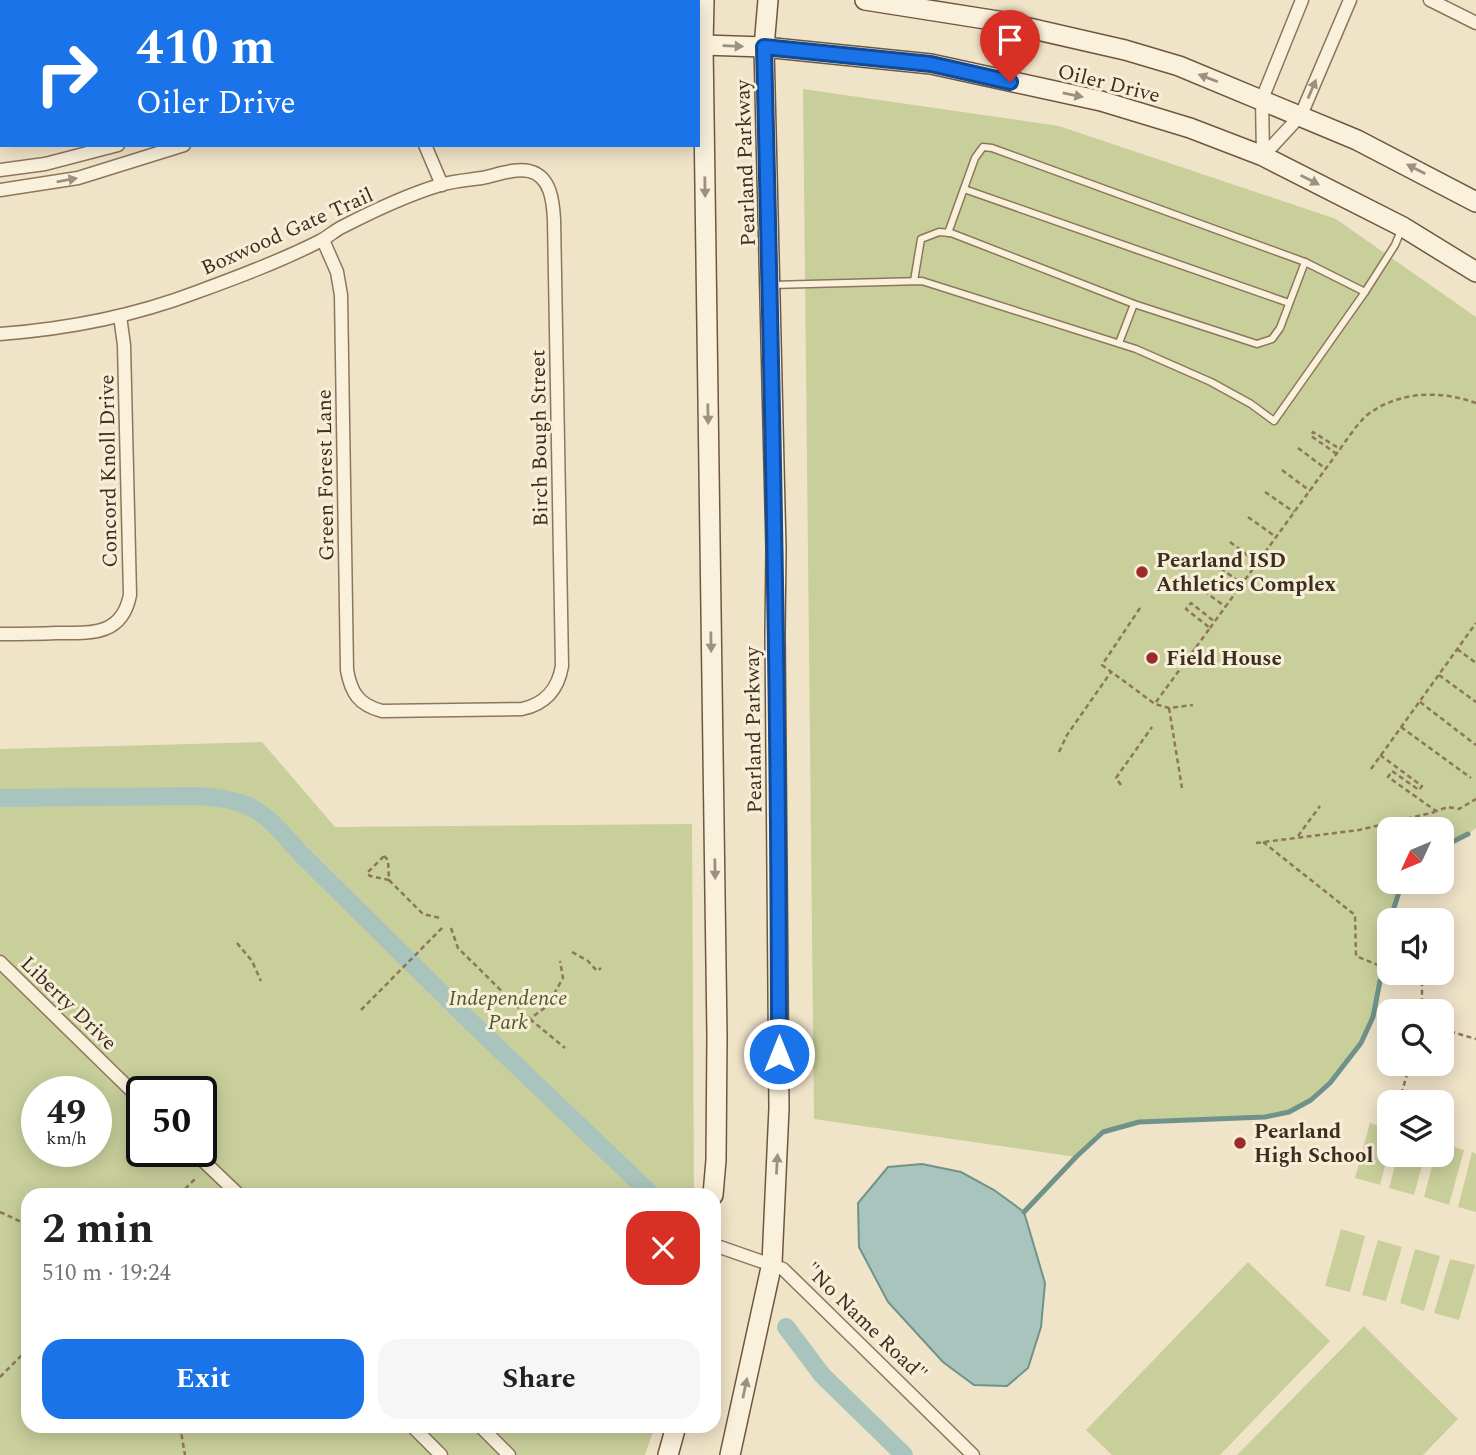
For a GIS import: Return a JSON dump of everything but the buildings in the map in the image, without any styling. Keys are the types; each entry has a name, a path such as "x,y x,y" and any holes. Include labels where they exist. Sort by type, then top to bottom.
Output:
{"main road":[{"name":"Pearland Parkway","path":"704,0 700,45 717,1036 714,1188"},
{"name":"Pearland Parkway","path":"730,1455 772,1263 779,1095 776,549 764,47 768,0"},
{"name":"Oiler Drive","path":"865,0 998,21 1125,50 1179,66 1357,139 1476,202"},
{"name":"Oiler Drive","path":"700,45 764,47 931,64 1101,101 1190,128 1263,156 1403,227 1476,272"},
{"path":"668,1455 674,1433"}],"street":[{"path":"1263,156 1262,99 1302,0"},
{"path":"1263,156 1301,115 1350,0"},
{"path":"1430,0 1476,23"},
{"path":"0,170 46,164 110,147"},
{"path":"0,190 78,178 178,147"},
{"path":"426,147 442,185"},
{"name":"Boxwood Gate Trail","path":"0,334 120,316 196,293 323,240 362,217 442,185 515,171 532,172 544,181"},
{"name":"Birch Bough Street","path":"367,707 382,711 522,709 538,705 551,694 560,681 562,638 554,219 552,194 544,181"},
{"name":"Green Forest Lane","path":"323,240 337,272 341,295 347,670 349,685 356,698 367,707"},
{"name":"Concord Knoll Drive","path":"0,634 93,633 108,628 127,610 130,595 124,345 120,316"},
{"name":"Liberty Drive","path":"0,962 126,1085"},
{"path":"208,1167 227,1188"},
{"name":"\"No Name Road\"","path":"721,1247 783,1269 973,1455"},
{"path":"420,1433 441,1455"},
{"path":"487,1433 509,1455"}],"lane":[{"path":"948,233 975,158 983,147 992,148 1305,262 1365,292"},
{"path":"964,189 1289,303"},
{"path":"771,285 922,281 1119,343 1177,366 1251,404 1274,421 1365,292 1395,245 1403,227"},
{"path":"914,281 921,239 939,232 948,233 1134,303 1257,344 1272,339 1280,328 1305,262"},
{"path":"1119,343 1134,303"}],"path":[{"path":"1155,704 1366,416 1407,396 1452,395 1476,403"},
{"path":"1337,454 1311,436 1313,432 1340,450"},
{"path":"1298,448 1326,469"},
{"path":"1282,470 1310,491"},
{"path":"1265,492 1295,512"},
{"path":"1248,517 1276,538"},
{"path":"1230,542 1258,563"},
{"path":"1214,563 1243,584"},
{"path":"1198,586 1226,607"},
{"path":"1210,628 1186,609 1191,603 1215,622"},
{"path":"1140,608 1102,665 1155,704 1169,708 1192,705"},
{"path":"1371,769 1476,624"},
{"path":"1194,648 1202,653"},
{"path":"1457,649 1476,663"},
{"path":"1059,752 1067,735 1111,671"},
{"path":"1439,675 1476,702"},
{"path":"1419,702 1476,745"},
{"path":"1169,708 1182,788"},
{"path":"1121,785 1116,778 1152,727"},
{"path":"1401,727 1471,778"},
{"path":"1380,755 1422,786 1415,796"},
{"path":"1419,790 1392,771 1388,776 1436,811"},
{"path":"1256,843 1359,830 1448,807 1459,809 1476,799"},
{"path":"1298,836 1320,806"},
{"path":"1263,842 1355,915 1356,956 1377,965"},
{"path":"389,880 388,860 384,856 367,873 389,880 423,914 440,918"},
{"path":"361,1010 444,926"},
{"path":"451,928 458,948 530,1019 565,1048"},
{"path":"237,943 252,961 261,981"},
{"path":"572,952 588,961 597,971 601,968"},
{"path":"554,994 563,978 560,961"},
{"path":"530,1019 547,1006"},
{"path":"1454,1033 1476,1039"},
{"path":"186,1188 200,1174"},
{"path":"0,1213 21,1221"},
{"path":"0,1377 21,1356"},
{"path":"181,1433 185,1455"}],"green space":[{"name":"Pearland ISD Athletics Complex","path":"803,89 1059,126 1336,219 1476,317 1476,828 1454,841 1454,817 1377,817 1377,894 1398,894 1394,908 1377,908 1379,985 1373,1017 1361,1043 1348,1062 1311,1100 1289,1112 1265,1117 1139,1122 1103,1132 1076,1157 814,1119"},
{"name":"Independence Park","path":"262,742 335,827 692,824 694,1188 21,1188 21,1433 653,1433 645,1455 0,1455 0,749"},
{"path":"1370,1123 1377,1125 1377,1167 1385,1167 1380,1185 1355,1178"},
{"path":"1454,1147 1464,1150 1449,1205 1424,1197 1432,1167 1454,1167"},
{"path":"1472,1152 1476,1154 1476,1212 1458,1207"},
{"path":"1395,1167 1422,1167 1414,1195 1389,1188"},
{"path":"1341,1229 1365,1236 1350,1292 1325,1286"},
{"path":"1378,1240 1402,1247 1386,1301 1362,1295"},
{"path":"1415,1249 1440,1256 1424,1311 1400,1303"},
{"path":"1450,1259 1475,1265 1459,1320 1434,1313"},
{"path":"1248,1262 1330,1341 1220,1455 1112,1455 1086,1430"},
{"path":"1364,1326 1458,1419 1423,1455 1237,1455"}],"water":[{"path":"922,1164 961,1172 994,1190 1024,1212 1045,1283 1041,1327 1028,1368 1007,1386 974,1385 943,1362 888,1302 859,1247 858,1203 888,1167"}],"waterway":[{"path":"0,798 196,796 233,801 257,811 278,828 472,1023 645,1188"},
{"path":"1454,841 1468,834"},
{"path":"1394,908 1398,894"},
{"path":"1024,1212 1103,1132 1139,1122 1265,1117 1289,1112 1311,1100 1330,1083 1361,1043 1373,1017 1379,985"},
{"path":"786,1327 822,1375 904,1455"}],"place":[{"name":"Pearland ISD Athletics Complex","path":"1142,572"},
{"name":"Field House","path":"1152,658"},
{"name":"Pearland High School","path":"1240,1143"}],"route":[{"path":"779,1054 776,549 764,47 931,64 1010,82"}]}
